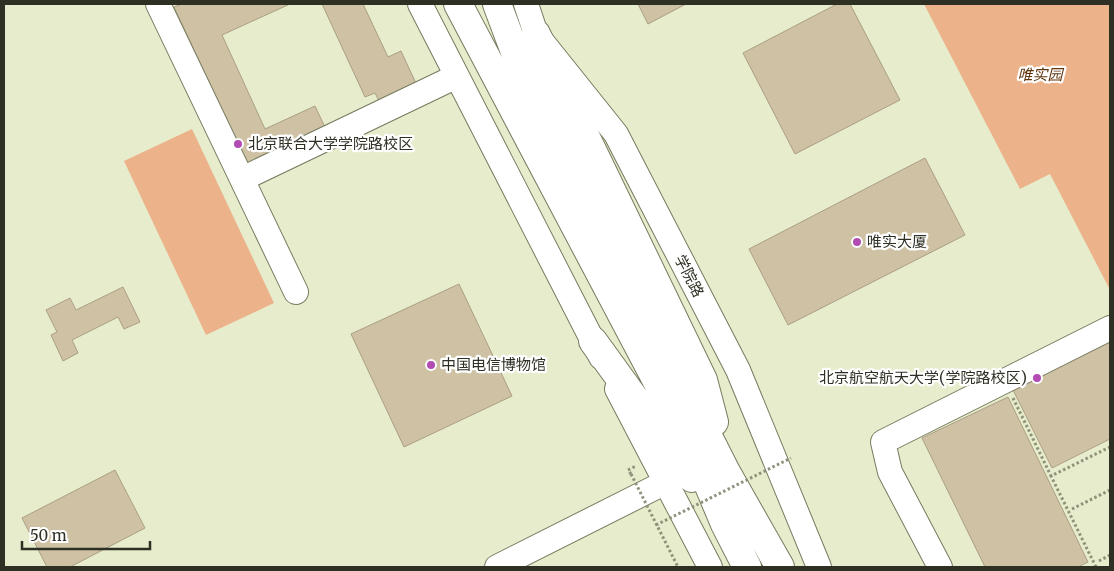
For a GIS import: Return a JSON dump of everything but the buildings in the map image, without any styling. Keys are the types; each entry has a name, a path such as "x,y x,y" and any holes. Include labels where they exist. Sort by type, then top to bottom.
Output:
{"highway":[{"path":"458,4 696,455 725,524 747,567"},
{"path":"497,4 518,60 726,472 780,567"},
{"path":"536,34 703,380 726,472"},
{"path":"593,341 725,524"}],"street":[{"path":"158,4 296,292"},
{"path":"420,4 664,483 710,567"},
{"name":"学院路","path":"526,4 536,34 616,134 738,370 819,567"},
{"path":"242,179 457,76"},
{"path":"940,567 890,472 883,442 1110,328"},
{"path":"497,567 664,483"}],"path":[{"path":"1004,381 1096,567"},
{"path":"1051,476 1110,447"},
{"path":"656,525 791,458"},
{"path":"631,474 678,567"},
{"path":"1072,508 1110,490"},
{"path":"1099,561 1110,555"}],"green space":[{"name":"唯实园","path":"924,4 1110,4 1110,290 1050,174 1020,189"},
{"path":"192,129 274,303 206,335 124,161"}],"place":[{"name":"北京联合大学学院路校区","path":"238,144"},
{"name":"唯实大厦","path":"857,242"},
{"name":"中国电信博物馆","path":"431,365"},
{"name":"北京航空航天大学(学院路校区)","path":"1037,378"}]}
